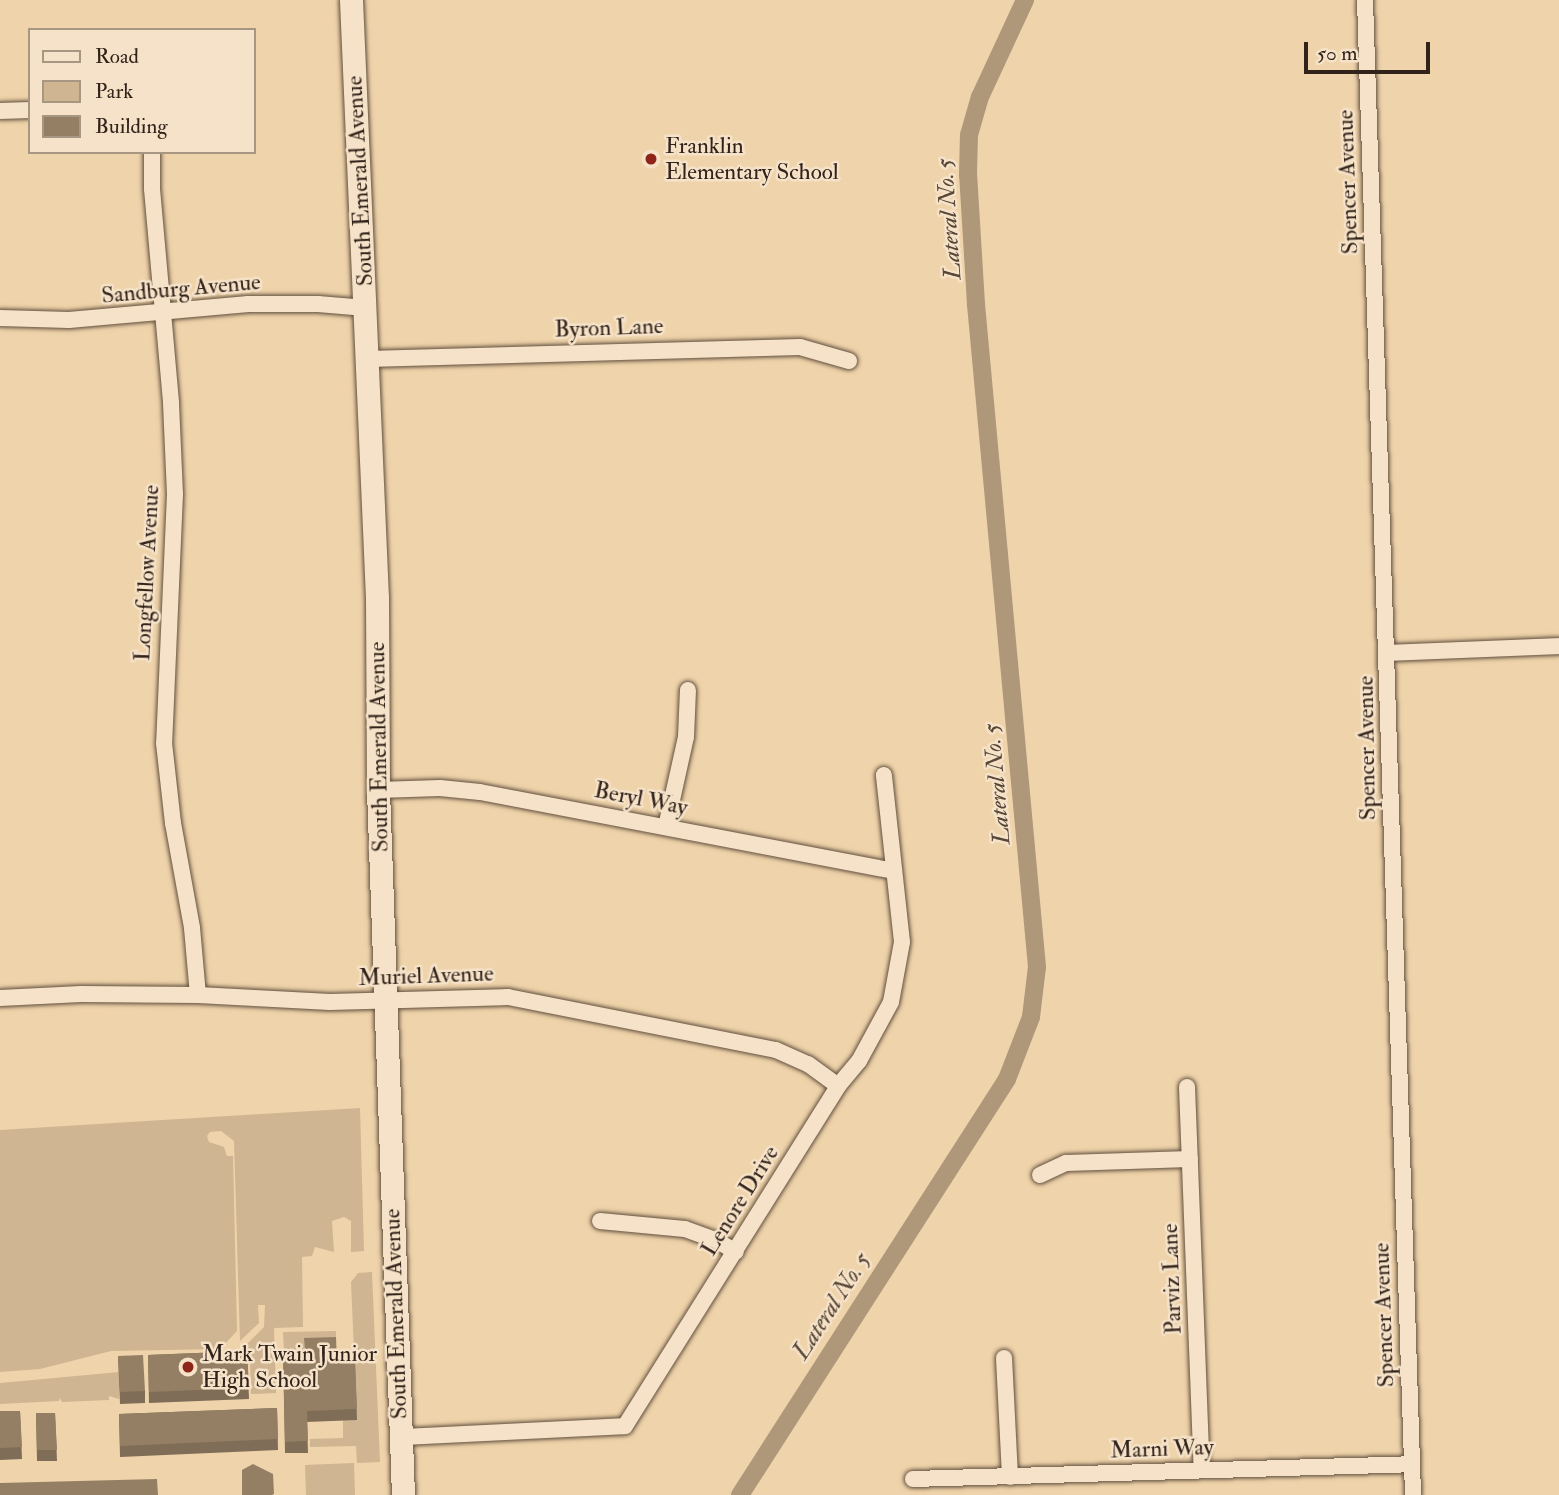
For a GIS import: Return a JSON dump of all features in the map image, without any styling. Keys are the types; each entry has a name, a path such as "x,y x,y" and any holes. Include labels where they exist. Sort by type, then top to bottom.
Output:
{"street":[{"name":"South Emerald Avenue","path":"351,0 377,597 378,790 403,1495"},
{"name":"Spencer Avenue","path":"1365,0 1413,1495"},
{"path":"0,111 28,110"},
{"name":"Longfellow Avenue","path":"152,154 152,190 175,494 164,743 173,823 192,928 198,995"},
{"name":"Sandburg Avenue","path":"0,318 69,320 248,304 366,308"},
{"name":"Byron Lane","path":"368,359 800,346 849,360"},
{"path":"1388,653 1559,646"},
{"path":"666,827 686,737 688,690"},
{"name":"Lenore Drive","path":"401,1437 625,1426 838,1086 859,1061 891,1002 902,942 884,775"},
{"name":"Beryl Way","path":"378,790 440,788 480,792 893,871"},
{"name":"Muriel Avenue","path":"0,998 81,994 198,995 330,1002 508,997 776,1050 808,1064 838,1086"},
{"name":"Parviz Lane","path":"1187,1087 1202,1471"},
{"path":"1040,1175 1066,1163 1190,1159"},
{"path":"600,1220 685,1229 716,1240 736,1252"},
{"path":"1004,1358 1010,1477"},
{"name":"Marni Way","path":"913,1479 1412,1464"}],"green space":[{"path":"360,1108 364,1251 351,1252 351,1221 344,1217 332,1221 334,1252 315,1247 312,1256 302,1257 303,1327 274,1328 276,1393 251,1394 250,1356 240,1351 264,1327 265,1305 258,1305 259,1323 240,1341 234,1141 221,1131 210,1132 207,1136 209,1142 224,1147 227,1156 233,1156 237,1331 220,1349 111,1351 40,1369 0,1372 0,1130"},
{"path":"372,1272 380,1462 357,1463 356,1446 310,1447 310,1439 343,1438 343,1421 355,1374 351,1282 358,1273"},
{"path":"336,1331 336,1348 305,1349 305,1359 284,1351 283,1332"},
{"path":"119,1372 119,1399 109,1396 109,1400 62,1402 60,1398 59,1401 0,1404 0,1383"},
{"path":"354,1463 355,1495 306,1495 305,1465"}],"building":[{"path":"336,1337 337,1363 355,1362 357,1409 307,1411 308,1441 285,1442 283,1351 305,1350 304,1338"},
{"path":"247,1351 249,1388 149,1392 148,1355"},
{"path":"143,1355 145,1391 120,1392 118,1356"},
{"path":"277,1408 278,1439 120,1446 119,1414"},
{"path":"0,1411 20,1411 22,1447 0,1448"},
{"path":"36,1413 55,1413 57,1450 37,1450"},
{"path":"253,1464 273,1474 274,1494 242,1495 242,1470"},
{"path":"157,1479 158,1495 0,1495 0,1483"}],"waterway":[{"name":"Lateral No. 5","path":"740,1495 1007,1079 1031,1017 1037,967 976,304 968,175 969,135 980,97 1025,0"}],"place":[{"name":"Franklin Elementary School","path":"651,159"},
{"name":"Mark Twain Junior High School","path":"188,1367"}]}
